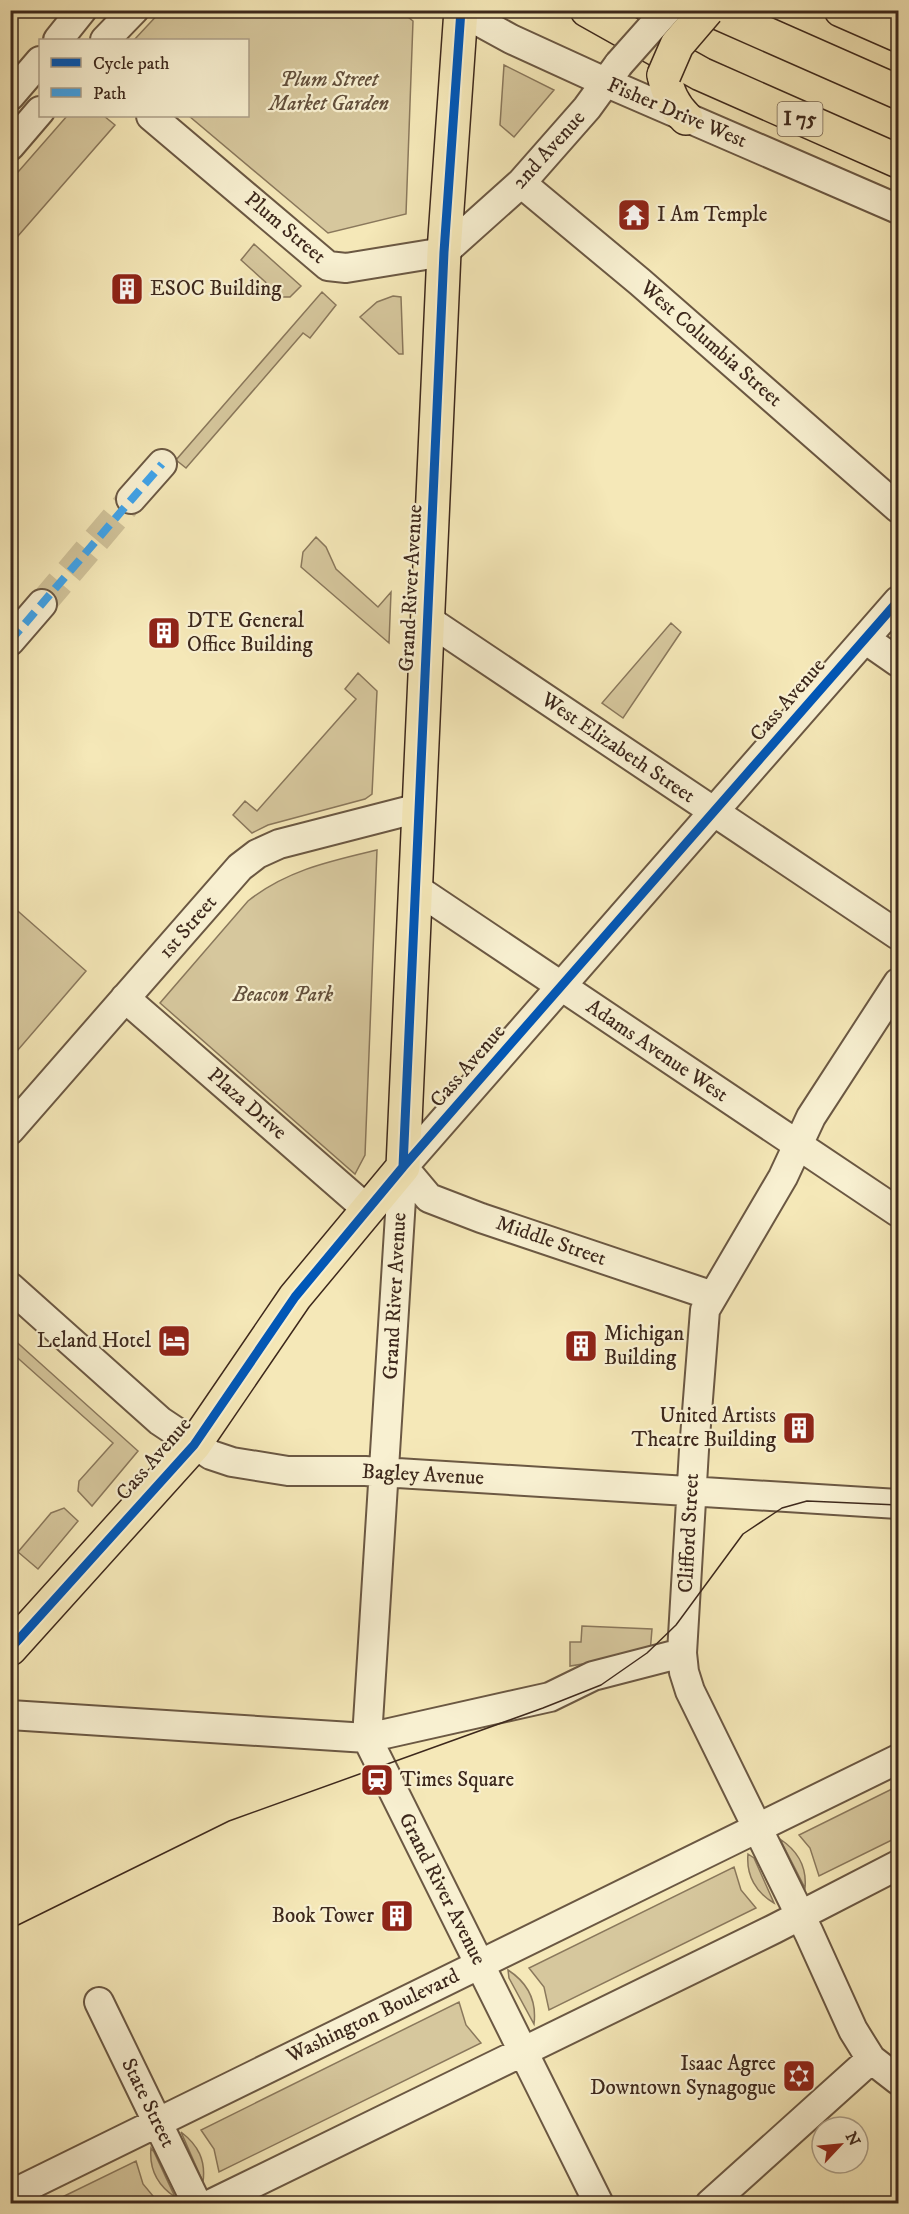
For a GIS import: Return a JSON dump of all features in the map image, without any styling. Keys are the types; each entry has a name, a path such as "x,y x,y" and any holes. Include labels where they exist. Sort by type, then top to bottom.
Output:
{"main road":[{"name":"I 75","path":"587,10 701,74 898,161"},
{"path":"687,118 676,108 668,92 664,75 677,45 707,10"},
{"path":"712,10 898,92"},
{"path":"841,10 898,35"},
{"name":"Grand River Avenue","path":"403,1167 444,252 460,11"},
{"name":"Cass Avenue","path":"10,1648 194,1445 295,1297 403,1167"}],"street":[{"path":"59,39 82,10"},
{"path":"106,39 134,10"},
{"name":"2nd Avenue","path":"444,252 521,183 587,108 612,74 667,10"},
{"name":"Fisher Drive West","path":"460,11 511,39 612,74 687,118 898,209"},
{"path":"10,96 39,62"},
{"path":"10,146 39,112"},
{"name":"Plum Street","path":"152,117 328,266 346,268 444,252"},
{"name":"West Columbia Street","path":"521,183 640,282 898,508"},
{"path":"131,499 162,464"},
{"name":"Cass Avenue","path":"403,1167 898,601"},
{"path":"10,640 42,604"},
{"name":"West Elizabeth Street","path":"428,620 898,935"},
{"path":"865,639 898,662"},
{"name":"1st Street","path":"10,1130 240,867 257,854 279,844 419,808"},
{"name":"Adams Avenue West","path":"415,888 898,1212"},
{"name":"Clifford Street","path":"898,983 811,1117 783,1177 705,1310 682,1653 690,1690 854,2030 871,2059 898,2080"},
{"name":"Plaza Drive","path":"125,998 368,1210"},
{"name":"Middle Street","path":"403,1167 429,1198 481,1218 713,1296"},
{"name":"Grand River Avenue","path":"403,1167 367,1738 599,2204"},
{"name":"Bagley Avenue","path":"10,1287 160,1420 194,1445 232,1462 288,1471 384,1472 898,1504"},
{"path":"10,1714 367,1738 550,1697 592,1676 682,1653"},
{"name":"Washington Boulevard","path":"10,2195 898,1759"},
{"path":"212,2204 801,1916 898,1865"},
{"name":"State Street","path":"99,2002 197,2204"},
{"path":"710,2204 871,2059"}],"green space":[{"name":"Plum Street Market Garden","path":"162,10 399,10 413,21 406,214 328,233 190,117 249,117 249,39 135,39"},
{"path":"504,65 554,90 514,137 500,125"},
{"path":"66,117 105,117 115,125 11,244 11,180"},
{"path":"254,244 301,286 290,297 282,297 241,260"},
{"path":"322,292 336,305 310,338 303,333 186,468 176,460"},
{"path":"393,296 401,297 403,354 399,354 360,317 377,302"},
{"path":"316,537 326,547 336,569 378,607 391,592 389,643 301,567 303,552"},
{"path":"671,623 681,632 623,718 602,703"},
{"path":"358,673 377,691 372,794 365,799 268,825 252,833 233,815 245,801 257,811 356,699 345,689"},
{"name":"Beacon Park","path":"377,850 365,1155 355,1174 160,1003 248,901 263,890 310,868"},
{"path":"11,905 86,971 11,1058"},
{"path":"11,1337 138,1451 92,1506 78,1491 79,1481 113,1443 11,1352"},
{"path":"64,1508 78,1521 38,1569 18,1552 51,1513"},
{"path":"582,1626 652,1629 650,1653 570,1666 570,1642 581,1642"},
{"path":"898,1786 898,1837 819,1876 810,1848 799,1835"},
{"path":"780,1839 800,1860 803,1866 805,1888"},
{"path":"748,1854 754,1858 774,1903 757,1889 749,1869"},
{"path":"734,1867 741,1890 756,1908 549,2010 544,1987 529,1968"},
{"path":"508,1970 526,1986 530,1993 534,2007 534,2024 509,1978"},
{"path":"459,2002 466,2025 481,2043 219,2172 214,2149 201,2130"},
{"path":"181,2132 200,2154 204,2174 203,2182"},
{"path":"151,2148 175,2197 163,2187 153,2170"},
{"path":"136,2161 143,2184 158,2202 50,2203"}],"tunnel":[{"path":"42,604 131,499"}],"tram line":[{"path":"10,1929 229,1821 601,1685 647,1653 676,1625 743,1534 782,1508 807,1501 898,1505"}],"marked path":[{"path":"10,641 162,464"}],"cycle path":[{"path":"403,1167 444,252 461,10"},
{"path":"10,1649 194,1445 295,1297 403,1167 898,601"}],"place":[{"name":"I Am Temple","path":"634,215"},
{"name":"ESOC Building","path":"127,289"},
{"name":"DTE General Office Building","path":"164,633"},
{"name":"Leland Hotel","path":"174,1341"},
{"name":"Michigan Building","path":"581,1346"},
{"name":"United Artists Theatre Building","path":"799,1428"},
{"name":"Times Square","path":"377,1780"},
{"name":"Book Tower","path":"397,1916"},
{"name":"Isaac Agree Downtown Synagogue","path":"799,2076"}]}
